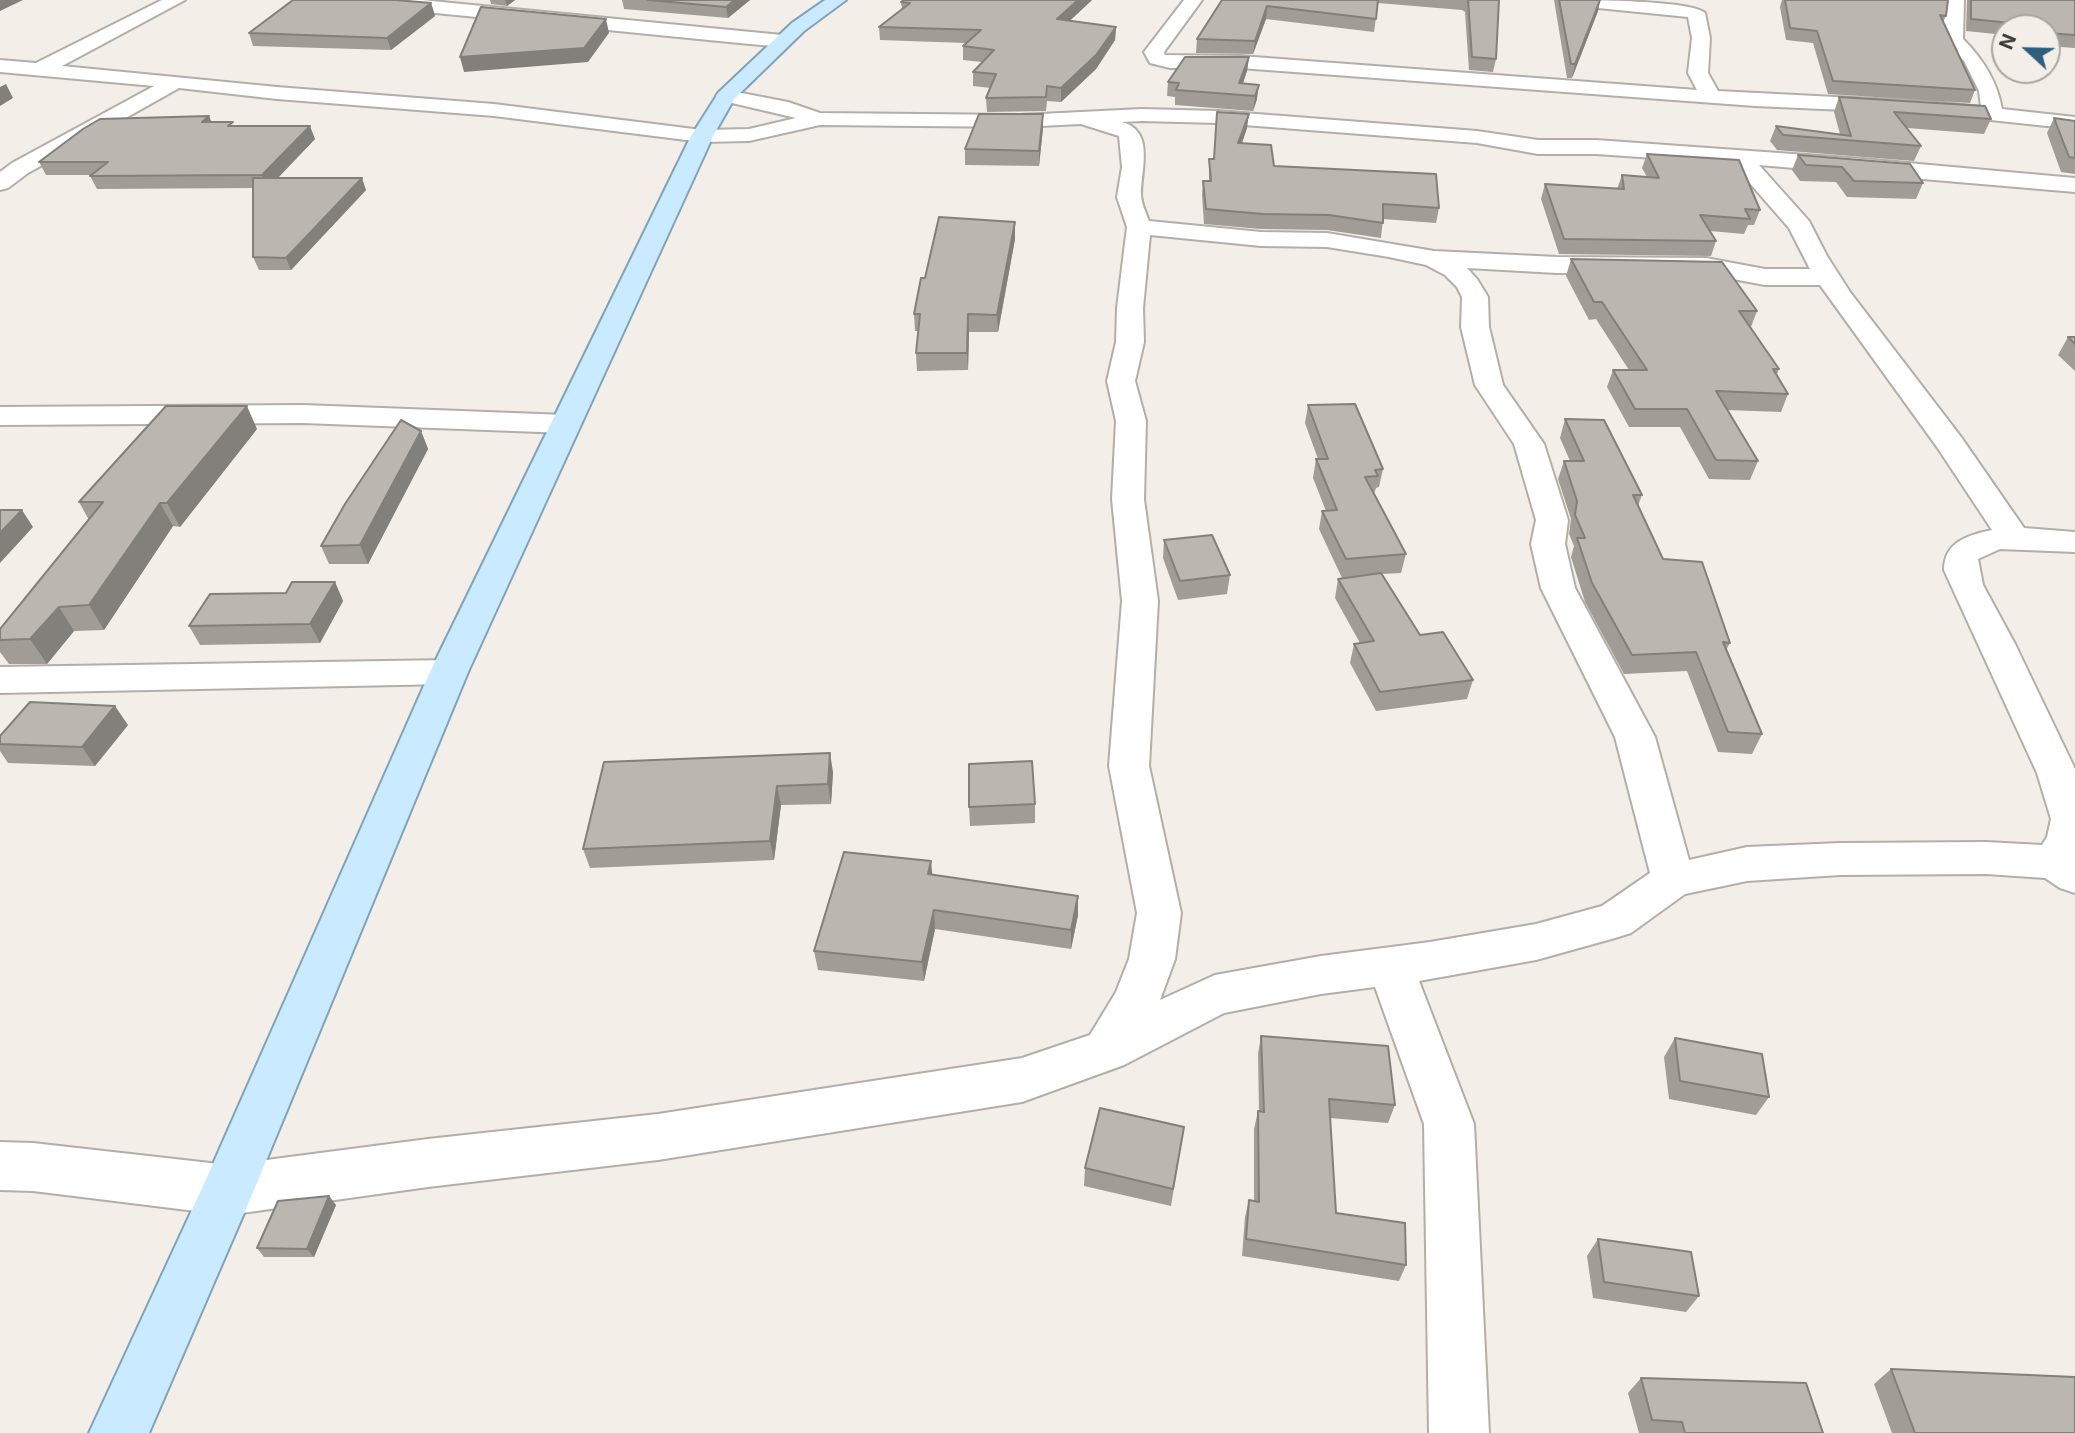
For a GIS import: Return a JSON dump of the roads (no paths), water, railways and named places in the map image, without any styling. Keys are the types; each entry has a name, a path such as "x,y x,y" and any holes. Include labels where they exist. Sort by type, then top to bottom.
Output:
{"main road":[{"path":"119,1433 228,1189 449,672 702,136 726,96 782,41 837,0"}],"street":[{"path":"38,70 176,0"},
{"path":"355,0 440,6 555,20 782,41"},
{"path":"1193,0 1154,52 1157,59 1170,62 1253,63 1710,96 1934,108 2075,123"},
{"path":"1568,0 1657,7 1697,7 1702,38 1698,73 1710,96"},
{"path":"1955,0 1952,29 1954,40 1972,59 1989,91 1993,114"},
{"path":"0,66 277,93 494,110 702,136 749,135 818,119 1082,120 1142,115 1217,117 1476,137 1538,147 1596,147 1733,157 2075,188"},
{"path":"0,183 20,168 175,82"},
{"path":"726,96 788,108 818,119"},
{"path":"1082,120 1120,128 1128,132 1132,140 1133,167 1129,197 1139,227 1130,308 1130,342 1121,381 1131,421 1128,499 1140,601 1129,766 1158,913 1152,960 1140,990 1107,1050"},
{"path":"1733,157 1749,168 1800,226 1814,256 1828,277 1950,443 2014,538"},
{"path":"2075,188 2070,191 2069,199 2075,205"},
{"path":"1139,227 1261,239 1327,240 1434,259 1557,265 1706,266 1765,277 1828,277"},
{"path":"1434,259 1454,270 1468,284 1475,297 1475,327 1489,385 1529,444 1552,520 1548,544 1558,587 1635,737 1673,880"},
{"path":"0,416 303,414 566,424"},
{"path":"0,1166 33,1167 228,1189 658,1137 1022,1080 1107,1050 1215,995 1321,975 1536,942 1615,920 1673,880 1747,864 1804,860 1947,858 2064,869 2071,820 2057,773 1966,585 1961,570 1961,556 1970,547 1988,540 2014,538 2075,542"},
{"path":"0,680 449,672"},
{"path":"1390,966 1449,1124 1459,1433"}]}
